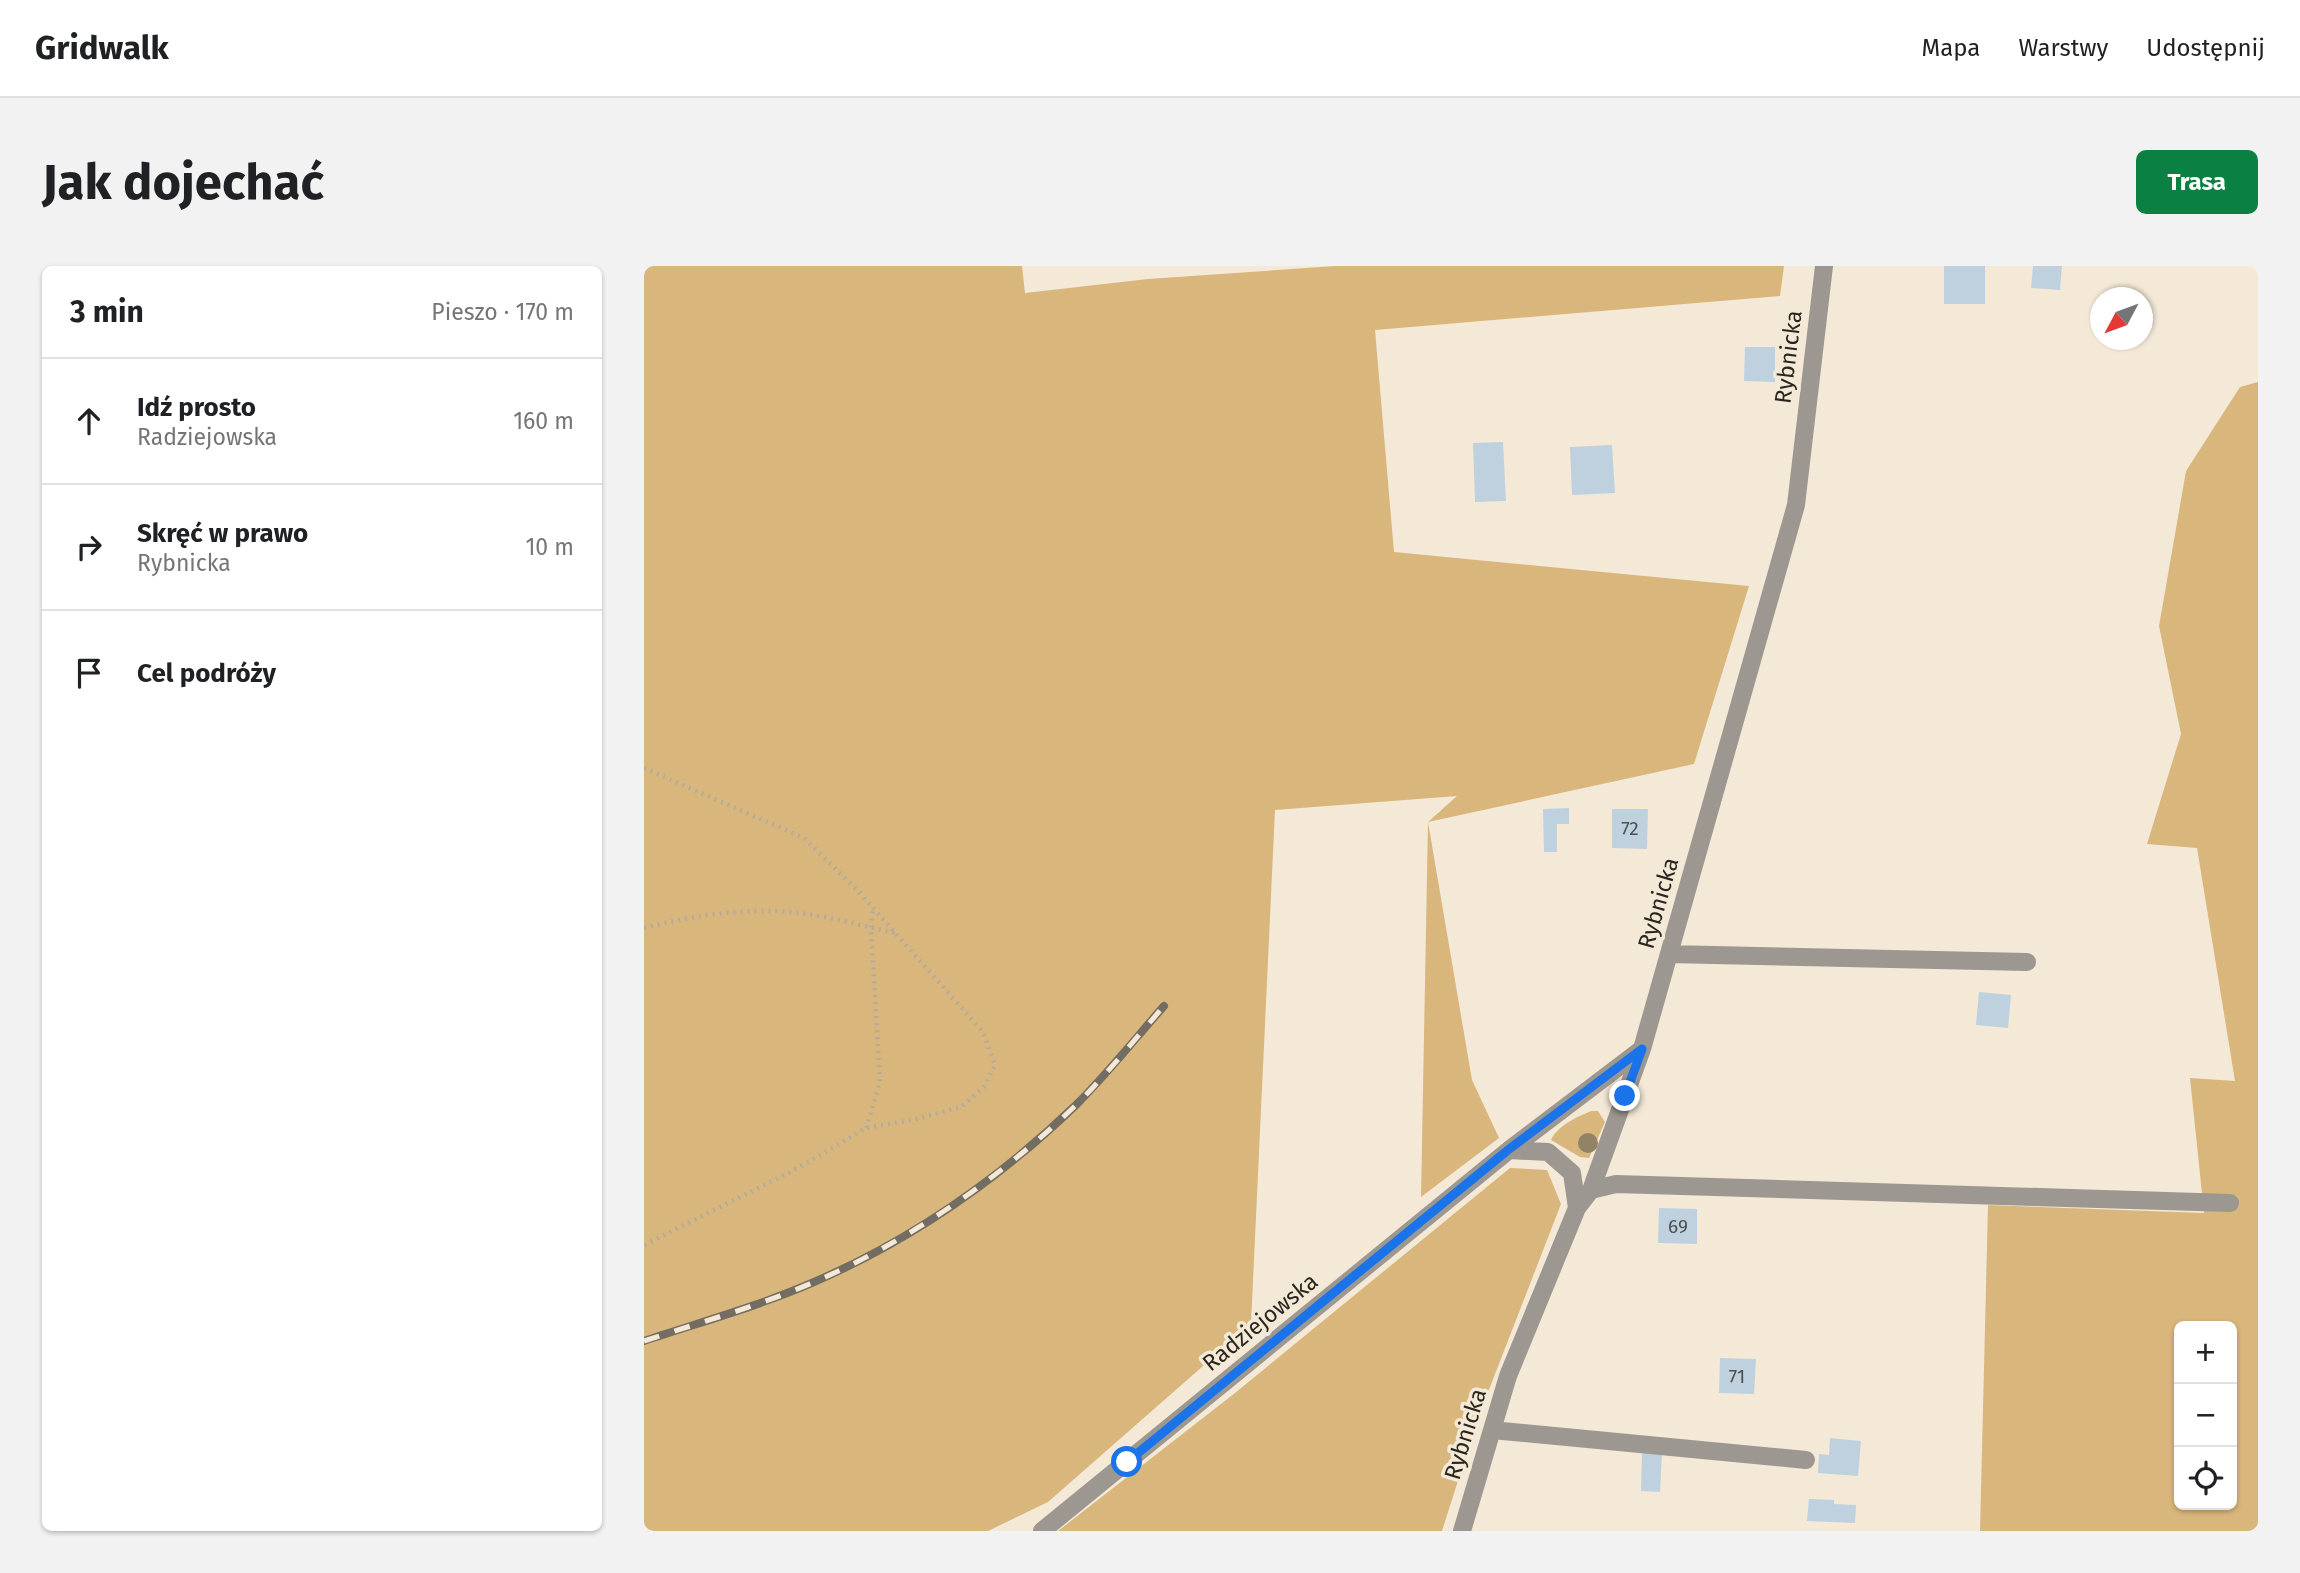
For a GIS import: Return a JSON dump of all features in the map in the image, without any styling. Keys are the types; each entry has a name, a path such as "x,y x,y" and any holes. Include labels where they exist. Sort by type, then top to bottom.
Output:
{"street":[{"name":"Rybnicka","path":"1462,1531 1508,1376 1577,1208 1591,1190 1642,1049 1796,505 1824,266"},
{"path":"1669,954 2027,962"},
{"name":"Radziejowska","path":"1042,1531 1508,1150 1642,1049"},
{"path":"1508,1150 1548,1152 1572,1173 1577,1208"},
{"path":"1591,1190 1616,1184 2230,1203"},
{"path":"1492,1430 1806,1460"}],"path":[{"path":"644,768 804,838 873,908 983,1031 996,1065 984,1087 961,1107 912,1121 866,1128 800,1167 644,1245"},
{"path":"866,1128 880,1082 871,928 873,908"},
{"path":"644,928 696,916 754,910 800,913 896,933"}],"shaded area":[{"path":"644,266 1022,266 1025,293 1148,279 1335,266 1784,266 1780,296 1375,330 1394,552 1749,586 1694,764 1428,822 1457,796 1275,810 1251,1324 1048,1502 988,1531 644,1531"},
{"path":"2258,382 2258,1531 1980,1531 1988,1205 2204,1213 2190,1078 2235,1081 2197,848 2147,844 2181,734 2159,626 2186,471 2240,387"},
{"path":"1428,822 1472,1080 1499,1138 1421,1197"},
{"path":"1591,1111 1598,1111 1605,1122 1589,1158 1580,1157 1551,1140 1563,1126"},
{"path":"1510,1168 1547,1170 1561,1204 1478,1418 1442,1531 1058,1531 1235,1393"}],"building":[{"path":"1944,266 1985,266 1985,304 1944,304"},
{"path":"2033,266 2062,266 2060,290 2031,288"},
{"path":"1745,347 1775,347 1775,382 1744,381"},
{"path":"1503,442 1506,501 1475,502 1473,443"},
{"path":"1612,445 1615,493 1572,495 1570,447"},
{"path":"1569,808 1569,824 1557,824 1557,852 1544,852 1543,809"},
{"path":"1612,809 1648,809 1647,849 1612,848"},
{"path":"1979,992 2011,995 2008,1028 1976,1025"},
{"path":"1659,1208 1697,1209 1697,1244 1658,1243"},
{"path":"1720,1358 1756,1359 1754,1394 1719,1393"},
{"path":"1830,1438 1861,1441 1858,1476 1818,1473 1819,1454 1829,1455"},
{"path":"1642,1453 1662,1453 1660,1492 1641,1491"},
{"path":"1809,1499 1834,1500 1834,1504 1856,1505 1855,1523 1807,1521"}],"railway":[{"path":"644,1341 793,1291 850,1265 919,1227 985,1182 1047,1132 1110,1069 1164,1006"}],"route":[{"path":"1127,1462 1508,1150 1642,1049 1625,1096"}]}
